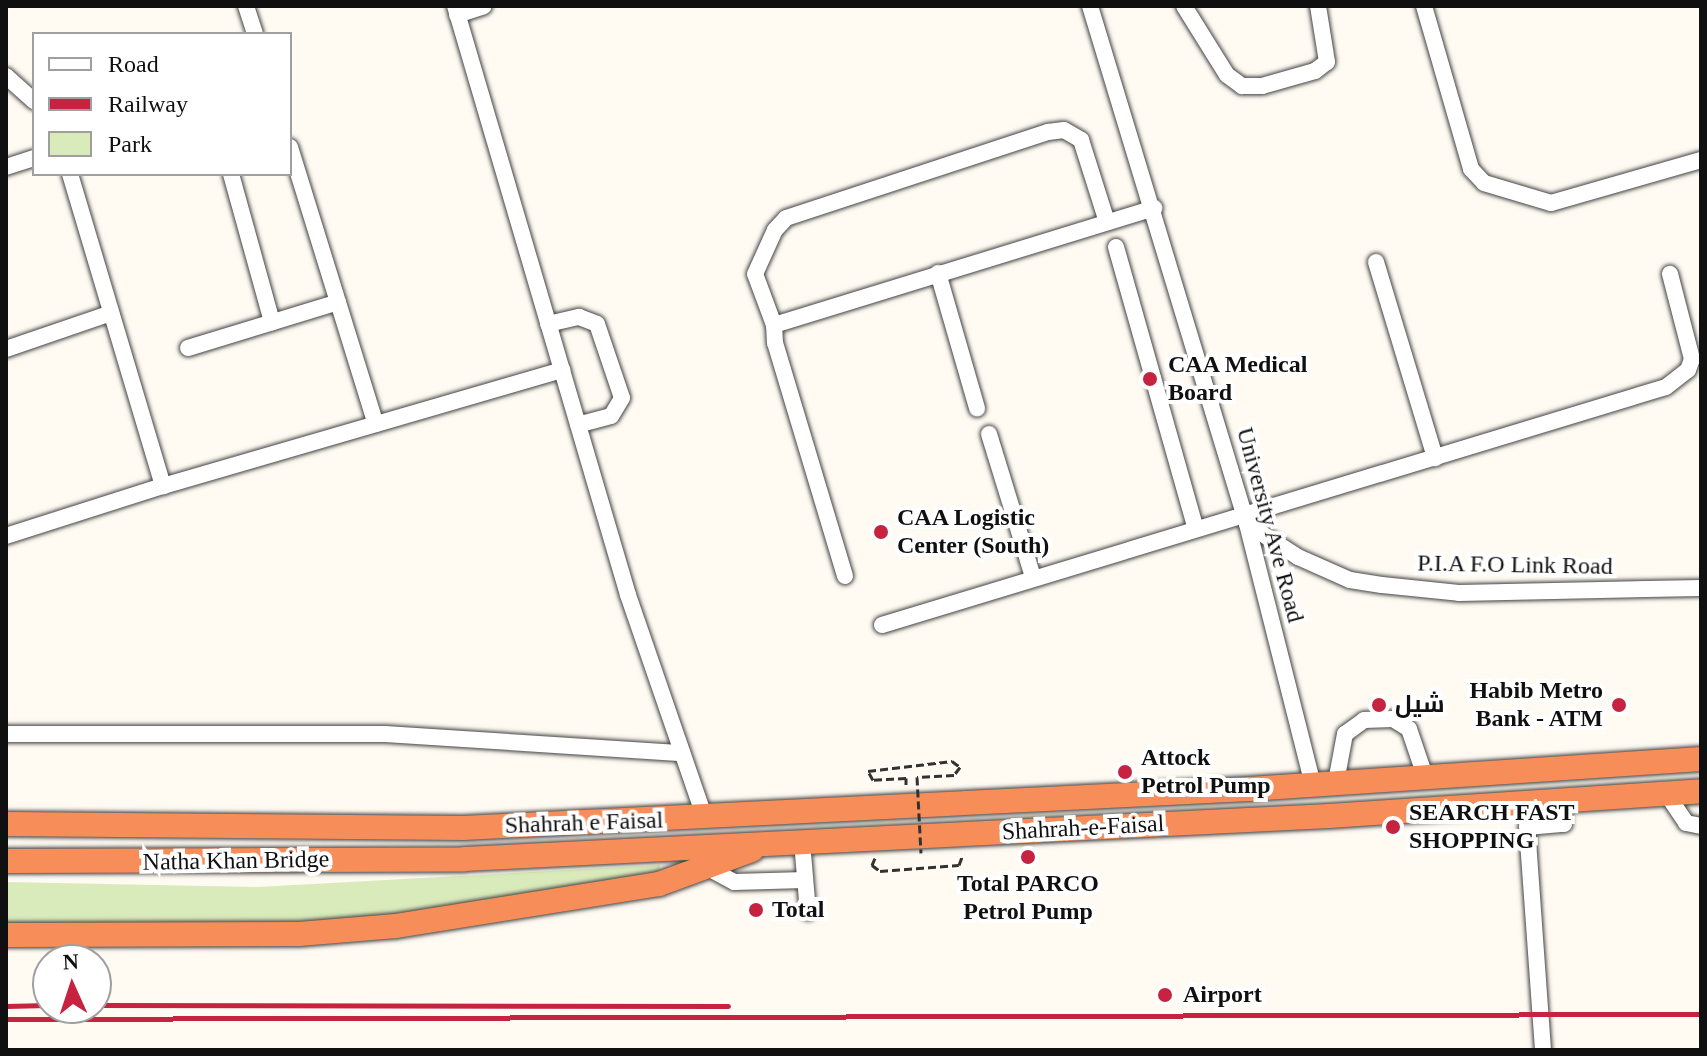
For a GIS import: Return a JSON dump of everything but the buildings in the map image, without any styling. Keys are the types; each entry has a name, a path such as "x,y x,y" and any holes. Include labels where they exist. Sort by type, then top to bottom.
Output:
{"highway":[{"name":"Shahrah-e-Faisal","path":"705,818 1701,759"},
{"name":"Shahrah-e-Faisal","path":"465,859 1701,791"},
{"name":"Shahrah e Faisal","path":"463,828 705,818"},
{"name":"Natha Khan Bridge","path":"6,824 463,828"},
{"path":"6,935 299,934 396,926 659,884 769,843"},
{"name":"Natha Khan Bridge","path":"6,861 465,859"}],"street":[{"path":"246,6 254,32"},
{"path":"484,6 456,10 578,425 705,818"},
{"name":"University Ave Road","path":"1090,6 1154,208 1325,783"},
{"path":"1184,6 1227,75 1242,86 1262,86 1315,71 1327,62 1318,6"},
{"path":"1424,6 1471,169 1484,183 1551,203 1701,160"},
{"path":"6,76 32,99"},
{"path":"845,576 775,343 774,325 755,274 775,230 786,218 1048,132 1064,130 1081,140 1107,222"},
{"path":"292,153 376,424"},
{"path":"6,167 32,159"},
{"path":"71,176 163,486"},
{"path":"232,176 272,322"},
{"path":"774,325 1154,208"},
{"path":"1116,247 1196,529"},
{"path":"1376,262 1435,458"},
{"path":"938,273 977,408"},
{"path":"882,625 1196,529 1245,520 1676,381 1688,370 1691,346 1670,274"},
{"path":"188,348 338,302"},
{"path":"6,349 111,313"},
{"path":"548,324 592,319 622,398 611,416 578,425"},
{"path":"6,536 163,486 562,370"},
{"path":"989,434 1033,577"},
{"name":"P.I.A F.O Link Road","path":"1245,520 1298,557 1350,580 1382,585 1459,593 1701,588"},
{"path":"1325,783 1345,734 1364,720 1393,719 1409,729 1425,776"},
{"path":"6,734 385,734 682,753"},
{"path":"1666,793 1686,823 1701,826"},
{"path":"1543,1050 1527,827 1564,824 1563,800"},
{"path":"802,842 808,912"},
{"path":"708,868 734,882 805,880"}],"path":[{"path":"908,807 906,778 873,780 868,773 873,767 952,761 960,767 954,775 917,777 921,853 934,852"},
{"path":"878,857 872,865 880,871 959,865 964,857 958,851"}],"green space":[{"path":"660,865 659,877 295,929 6,927 6,882 257,887"}],"railway":[{"path":"6,1006 32,1005"},
{"path":"112,1005 728,1006"},
{"path":"6,1019 1701,1014"}],"place":[{"name":"CAA Medical Board","path":"1150,379"},
{"name":"CAA Logistic Center (South)","path":"881,532"},
{"name":"شیل","path":"1379,705"},
{"name":"Habib Metro Bank - ATM","path":"1619,705"},
{"name":"Attock Petrol Pump","path":"1125,772"},
{"name":"SEARCH FAST SHOPPING","path":"1393,827"},
{"name":"Total PARCO Petrol Pump","path":"1028,857"},
{"name":"Total","path":"756,910"},
{"name":"Airport","path":"1165,995"}]}
